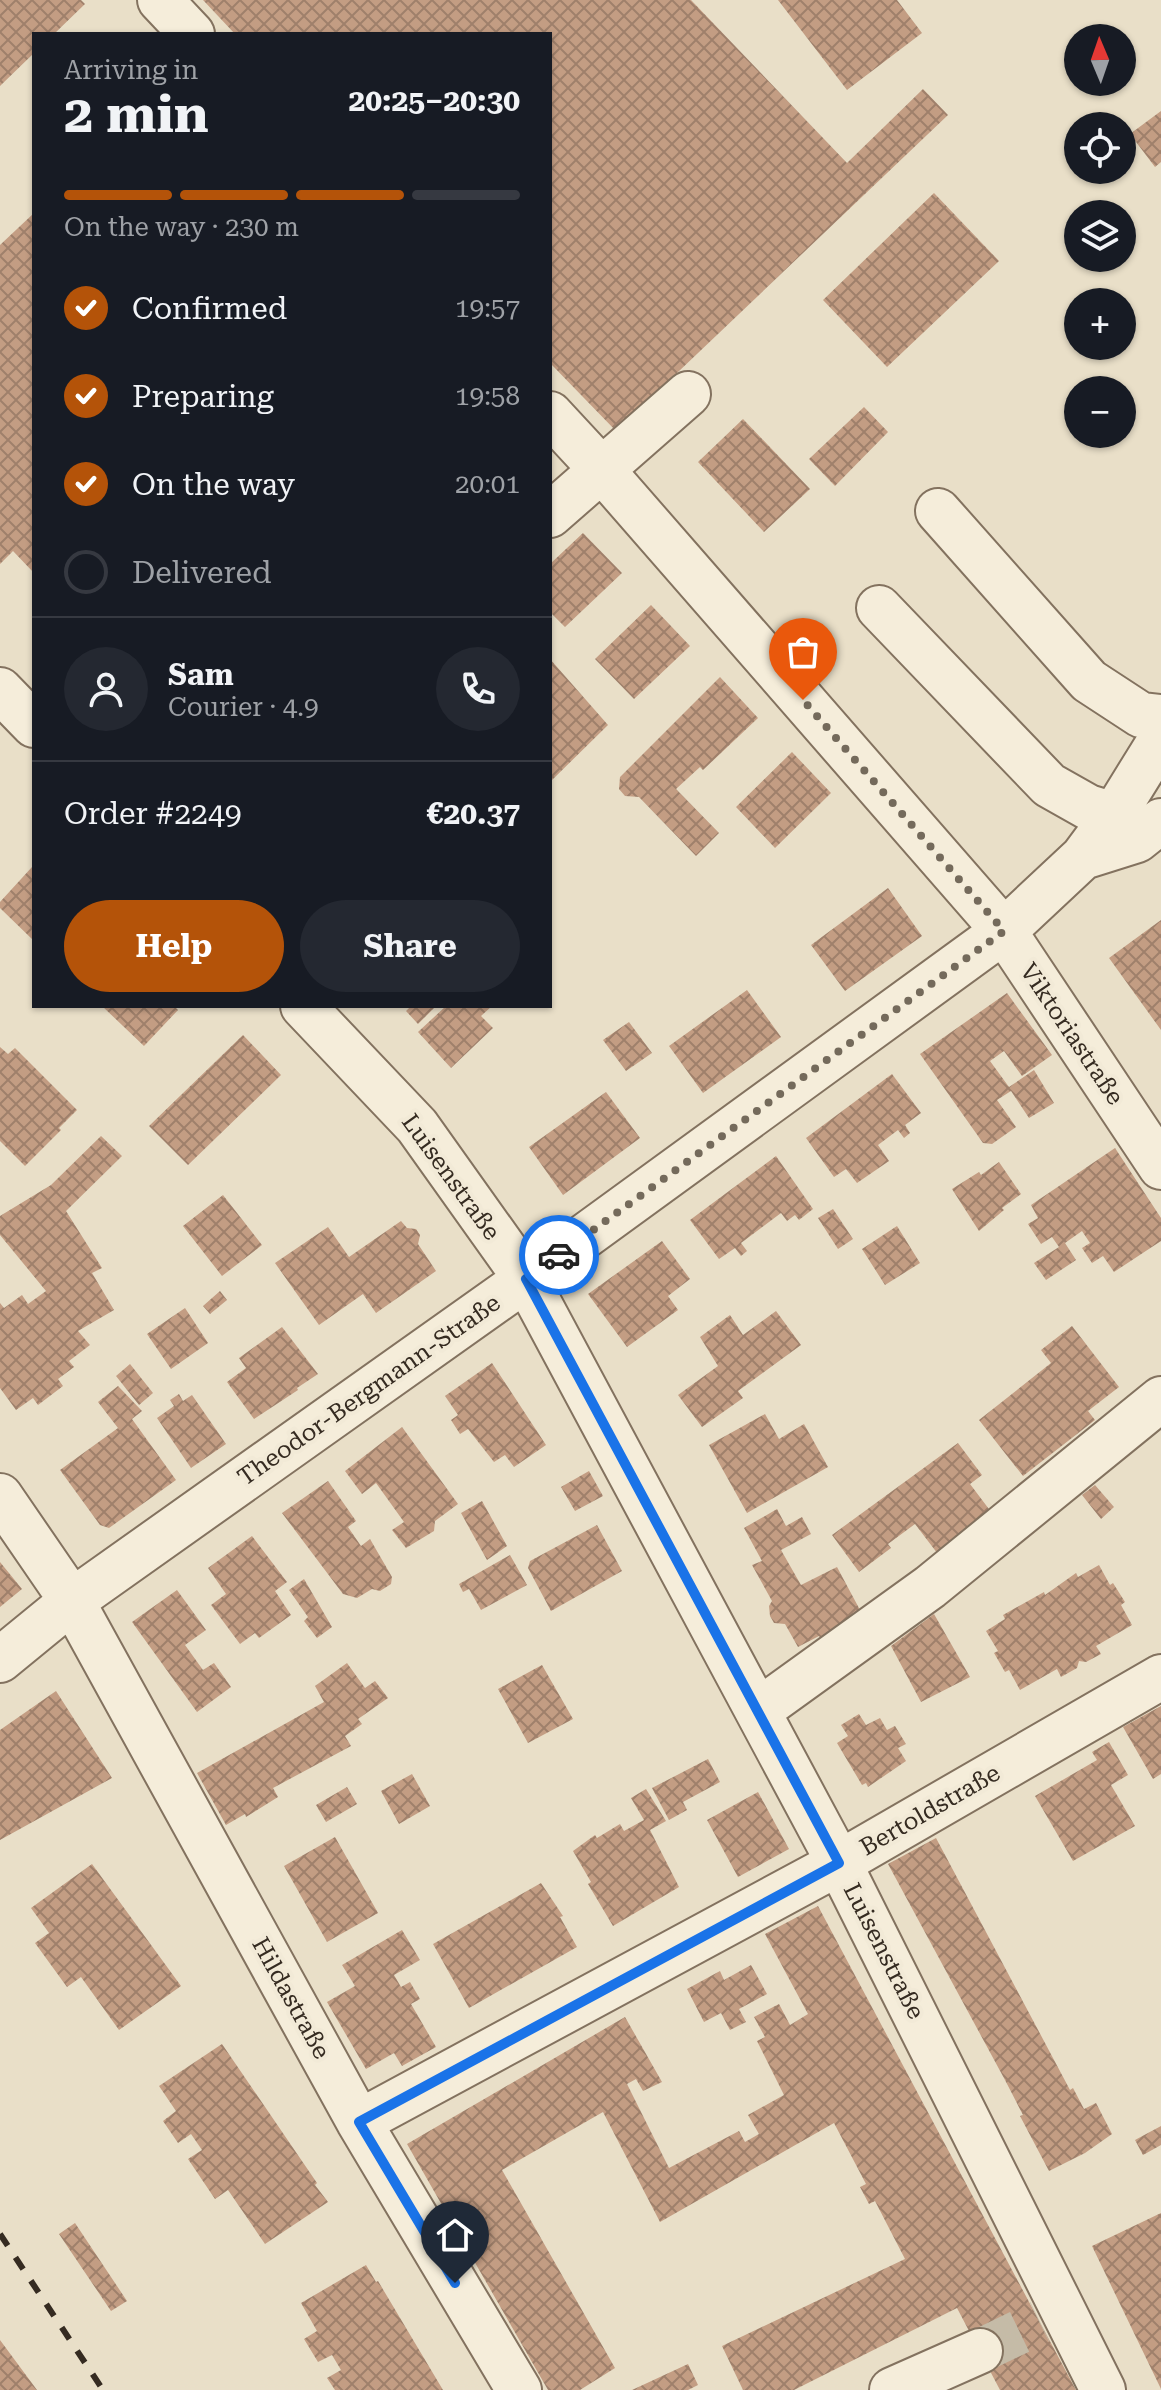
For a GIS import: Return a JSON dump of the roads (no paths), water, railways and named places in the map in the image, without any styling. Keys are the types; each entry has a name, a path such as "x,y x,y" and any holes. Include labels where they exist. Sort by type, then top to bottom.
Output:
{"street":[{"path":"160,0 190,32"},
{"path":"552,513 688,394"},
{"name":"Viktoriastraße","path":"552,416 1004,931 1161,1167"},
{"path":"938,511 1089,681 1141,715 1161,717"},
{"path":"879,608 1049,785 1088,807 1114,815"},
{"path":"0,690 32,723"},
{"name":"Theodor-Bergmann-Straße","path":"0,1660 72,1601 526,1279 1004,931 1083,857 1114,815 1161,739"},
{"path":"1083,857 1137,840 1161,821"},
{"name":"Luisenstraße","path":"305,1008 417,1126 526,1279 839,1863 1052,2317 1103,2390"},
{"path":"758,1711 930,1587 1161,1399"},
{"name":"Hildastraße","path":"0,1496 72,1601 359,2122 519,2390"},
{"name":"Bertoldstraße","path":"359,2122 839,1863 1161,1677"},
{"path":"892,2390 980,2351"}],"tunnel":[{"path":"980,2351 1040,2322"}],"railway":[{"path":"0,2234 103,2390"}]}
